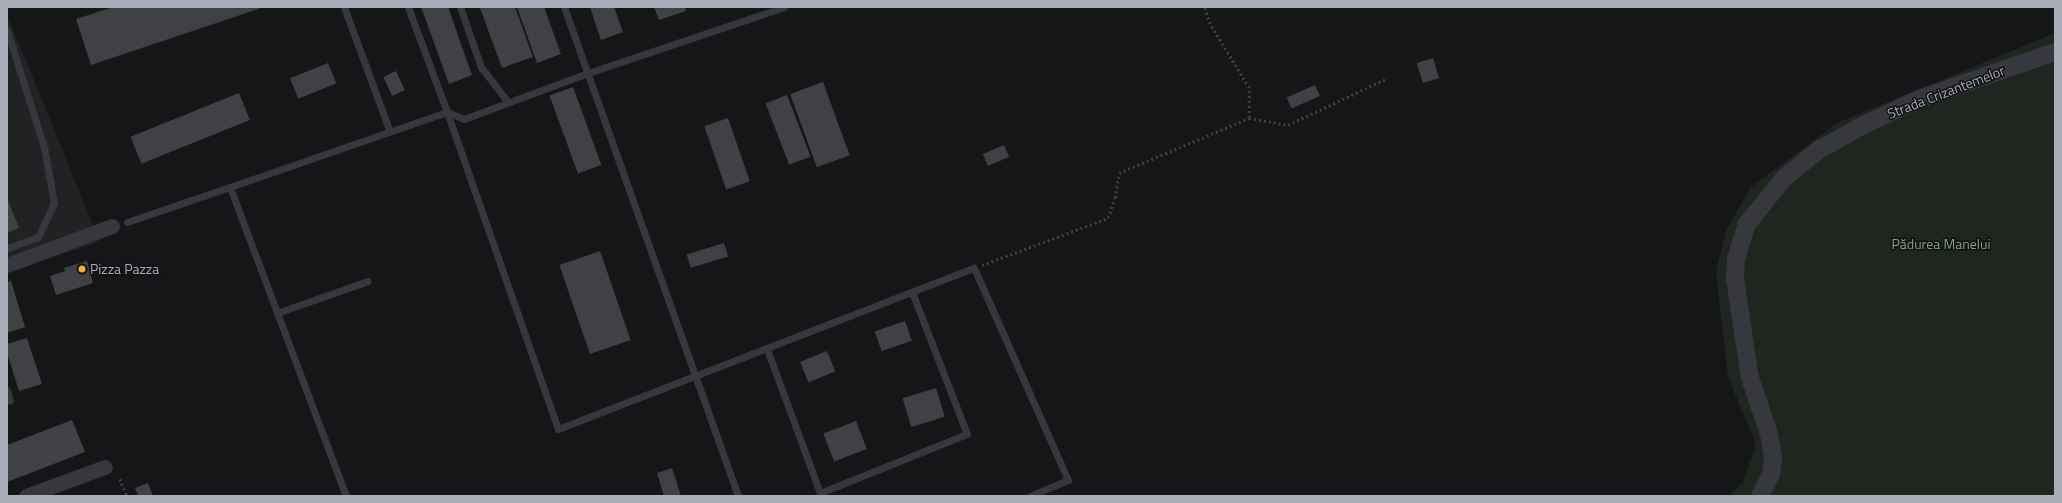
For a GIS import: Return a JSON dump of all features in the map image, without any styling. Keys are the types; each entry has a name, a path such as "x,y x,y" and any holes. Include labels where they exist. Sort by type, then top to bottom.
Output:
{"street":[{"name":"Strada Crizantemelor","path":"1760,496 1771,474 1773,457 1769,434 1750,378 1735,279 1736,259 1747,224 1784,178 1820,149 1864,125 1918,99 2055,52"},
{"path":"7,265 119,224"},
{"path":"26,496 105,467"}],"lane":[{"path":"344,7 390,132"},
{"path":"408,7 447,112 558,429 974,268 1068,480 1030,496"},
{"path":"460,7 481,67 508,102"},
{"path":"564,7 738,496"},
{"path":"119,224 230,188 447,112 464,119 588,73 784,7"},
{"path":"7,30 44,147 54,203 38,237 7,248"},
{"path":"230,188 346,496"},
{"path":"277,313 368,281"},
{"path":"767,349 820,493 967,434 912,292"},
{"path":"7,390 10,401"}],"path":[{"path":"1204,7 1210,24 1249,88 1249,118"},
{"path":"974,268 1108,218 1115,198 1119,173 1249,118 1288,125 1388,78"},
{"path":"120,478 127,496"}],"shaded area":[{"path":"7,14 100,242 7,272"}],"green space":[{"name":"Pădurea Manelui","path":"2055,33 2055,496 1730,496 1743,482 1756,444 1728,377 1716,271 1726,230 1751,187 1837,123"}],"building":[{"path":"113,7 264,7 91,65 76,19"},
{"path":"421,7 448,7 472,75 449,84"},
{"path":"515,7 533,57 502,68 480,8"},
{"path":"517,7 544,7 561,54 537,63"},
{"path":"590,7 614,7 623,32 601,40"},
{"path":"654,7 685,7 686,11 659,20"},
{"path":"1433,58 1439,78 1423,83 1417,63"},
{"path":"328,63 336,83 298,99 290,78"},
{"path":"396,71 405,90 392,96 383,77"},
{"path":"823,82 850,155 817,167 790,94"},
{"path":"1315,85 1320,96 1292,109 1287,98"},
{"path":"573,87 601,165 578,174 550,96"},
{"path":"239,93 250,120 141,164 131,137"},
{"path":"787,95 811,157 789,165 766,103"},
{"path":"728,118 750,181 726,189 704,126"},
{"path":"1004,145 1009,157 988,166 983,154"},
{"path":"7,198 19,228 7,233"},
{"path":"724,243 728,256 691,268 687,254"},
{"path":"600,251 631,340 590,354 559,265"},
{"path":"87,261 93,283 56,295 50,276 65,271 64,268"},
{"path":"11,281 25,327 7,333 7,282"},
{"path":"905,321 912,341 882,351 875,331"},
{"path":"27,338 42,384 19,391 7,353 7,344"},
{"path":"827,351 835,371 808,382 800,362"},
{"path":"936,388 945,417 911,427 903,398"},
{"path":"72,420 85,452 7,482 7,445"},
{"path":"856,421 867,449 834,462 823,434"},
{"path":"672,468 681,496 664,496 657,473"},
{"path":"148,483 153,496 135,496 138,495 135,488"}],"place":[{"name":"Pizza Pazza","path":"82,269"}]}
